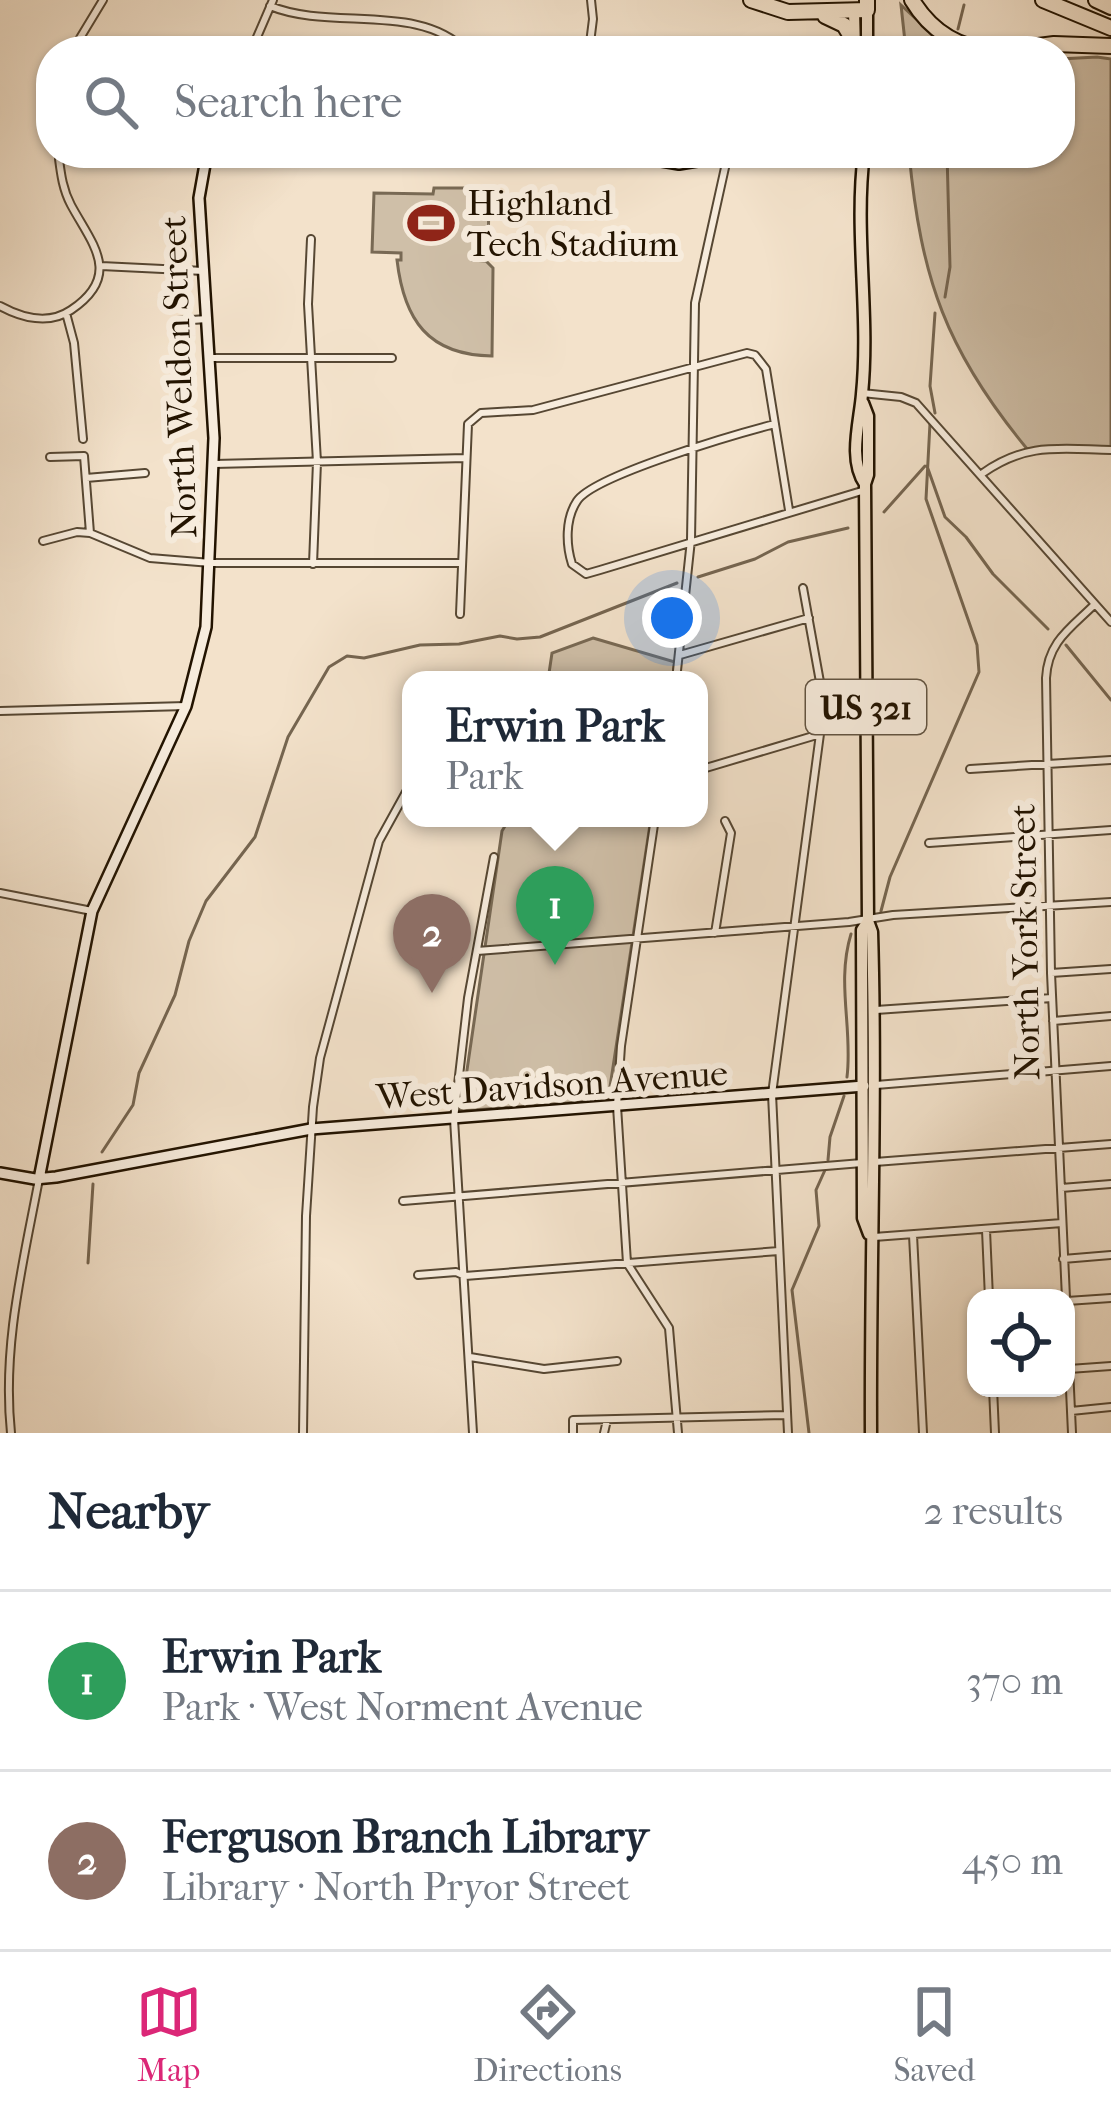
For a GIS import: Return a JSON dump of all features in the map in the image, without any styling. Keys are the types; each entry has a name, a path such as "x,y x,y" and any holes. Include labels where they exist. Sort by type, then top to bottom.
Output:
{"highway":[{"path":"751,0 776,10 796,11 860,5"},
{"path":"913,0 945,36"},
{"path":"1043,0 1111,28"},
{"path":"1096,0 1111,7"},
{"path":"796,11 838,20 852,36"},
{"path":"1075,45 1111,46"}],"main road":[{"path":"859,36 860,5"},
{"name":"US 321","path":"862,168 862,397 868,416 868,921 874,1010 868,1086"},
{"name":"US 321","path":"868,921 862,930 868,1086 863,1218 870,1237 871,1433"}],"street":[{"path":"81,36 103,0"},
{"path":"591,0 591,36"},
{"path":"258,36 272,3 320,19 425,26 448,36"},
{"path":"0,306 25,317 66,314 87,296 101,266 94,240 66,192 61,168"},
{"name":"North Weldon Street","path":"11,1433 10,1334 92,910 186,706 206,627 214,464 199,186 203,168"},
{"path":"677,671 691,540 698,286 725,168"},
{"path":"311,239 308,304 317,461 313,564"},
{"path":"101,266 204,271"},
{"path":"66,314 74,343 82,439"},
{"path":"177,321 207,319"},
{"path":"460,614 468,424 473,417 533,410 747,353 766,369 789,510"},
{"path":"209,358 392,358"},
{"path":"862,397 901,397 916,403 1111,622"},
{"path":"775,424 693,446 578,500 567,542 577,571 601,570 865,487"},
{"path":"982,473 1017,452 1035,448 1111,450"},
{"path":"50,457 84,456 90,533"},
{"path":"214,464 466,458"},
{"path":"86,478 145,473"},
{"path":"43,541 90,533 139,555 211,563 461,563"},
{"path":"788,1433 772,1094 824,694 803,588"},
{"name":"North York Street","path":"1065,1289 1051,974 1047,658 1064,632 1095,604"},
{"path":"680,655 809,618"},
{"path":"0,711 186,706"},
{"path":"708,767 820,734"},
{"path":"970,769 1111,760"},
{"path":"303,1433 311,1129 324,1042 379,842 402,800"},
{"path":"715,933 730,833 725,820"},
{"path":"654,827 621,1046 620,1183 627,1263 669,1328 678,1433"},
{"path":"929,843 1111,830"},
{"path":"473,1433 454,1119 494,856"},
{"path":"0,893 92,910"},
{"path":"477,951 868,921 892,915 1111,902"},
{"path":"1051,974 1111,969"},
{"path":"874,1010 1052,998"},
{"path":"1053,1021 1111,1016"},
{"name":"West Davidson Avenue","path":"0,1173 39,1179 311,1129 1111,1066"},
{"path":"403,1201 1111,1144"},
{"path":"1059,1188 1111,1184"},
{"path":"870,1237 1061,1223"},
{"path":"986,1229 989,1289"},
{"path":"913,1235 923,1433"},
{"path":"418,1276 779,1251"},
{"path":"1063,1259 1111,1256"},
{"path":"1075,1300 1111,1298"},
{"path":"470,1357 544,1370 616,1361"},
{"path":"1075,1369 1111,1366"},
{"path":"993,1397 995,1433"},
{"name":"North York Street","path":"1070,1397 1072,1433"},
{"path":"1071,1411 1111,1407"},
{"path":"574,1433 573,1420 786,1415"},
{"path":"604,1433 607,1420"}],"shaded area":[{"path":"901,5 935,36 904,36"},
{"path":"1075,58 1111,59 1111,450 1028,450 976,380 942,312 921,239 911,168 1075,168"},
{"path":"434,188 477,188 477,193 489,193 488,258 471,260 486,261 493,268 492,356 451,349 423,330 400,281 397,260 401,253 372,252 374,193 433,194"},
{"path":"593,638 675,662 674,671 549,671 552,653"},
{"path":"504,827 650,827 608,1100 461,1111"}],"waterway":[{"path":"958,29 964,5"},
{"path":"945,297 950,267 947,168"},
{"path":"935,313 930,386 935,413"},
{"path":"881,911 890,877 979,672 977,645 926,499 930,423"},
{"path":"884,512 925,466"},
{"path":"927,466 945,517 1048,629"},
{"path":"698,577 755,559 788,542 848,528"},
{"path":"102,1152 133,1105 139,1073 175,995 189,941 206,901 255,837 288,737 329,667 347,656 364,658 420,645 500,636 540,637 677,583"},
{"path":"1066,645 1111,700"},
{"path":"847,1077 845,970 851,934"},
{"path":"828,1160 830,1137 844,1096"},
{"path":"809,1433 792,1290 819,1226 816,1190 825,1170"},
{"path":"88,1263 93,1184"}],"place":[{"name":"Highland Tech Stadium","path":"431,223"},
{"name":"Erwin Park","path":"555,965"},
{"name":"Ferguson Branch Library","path":"432,993"}]}
